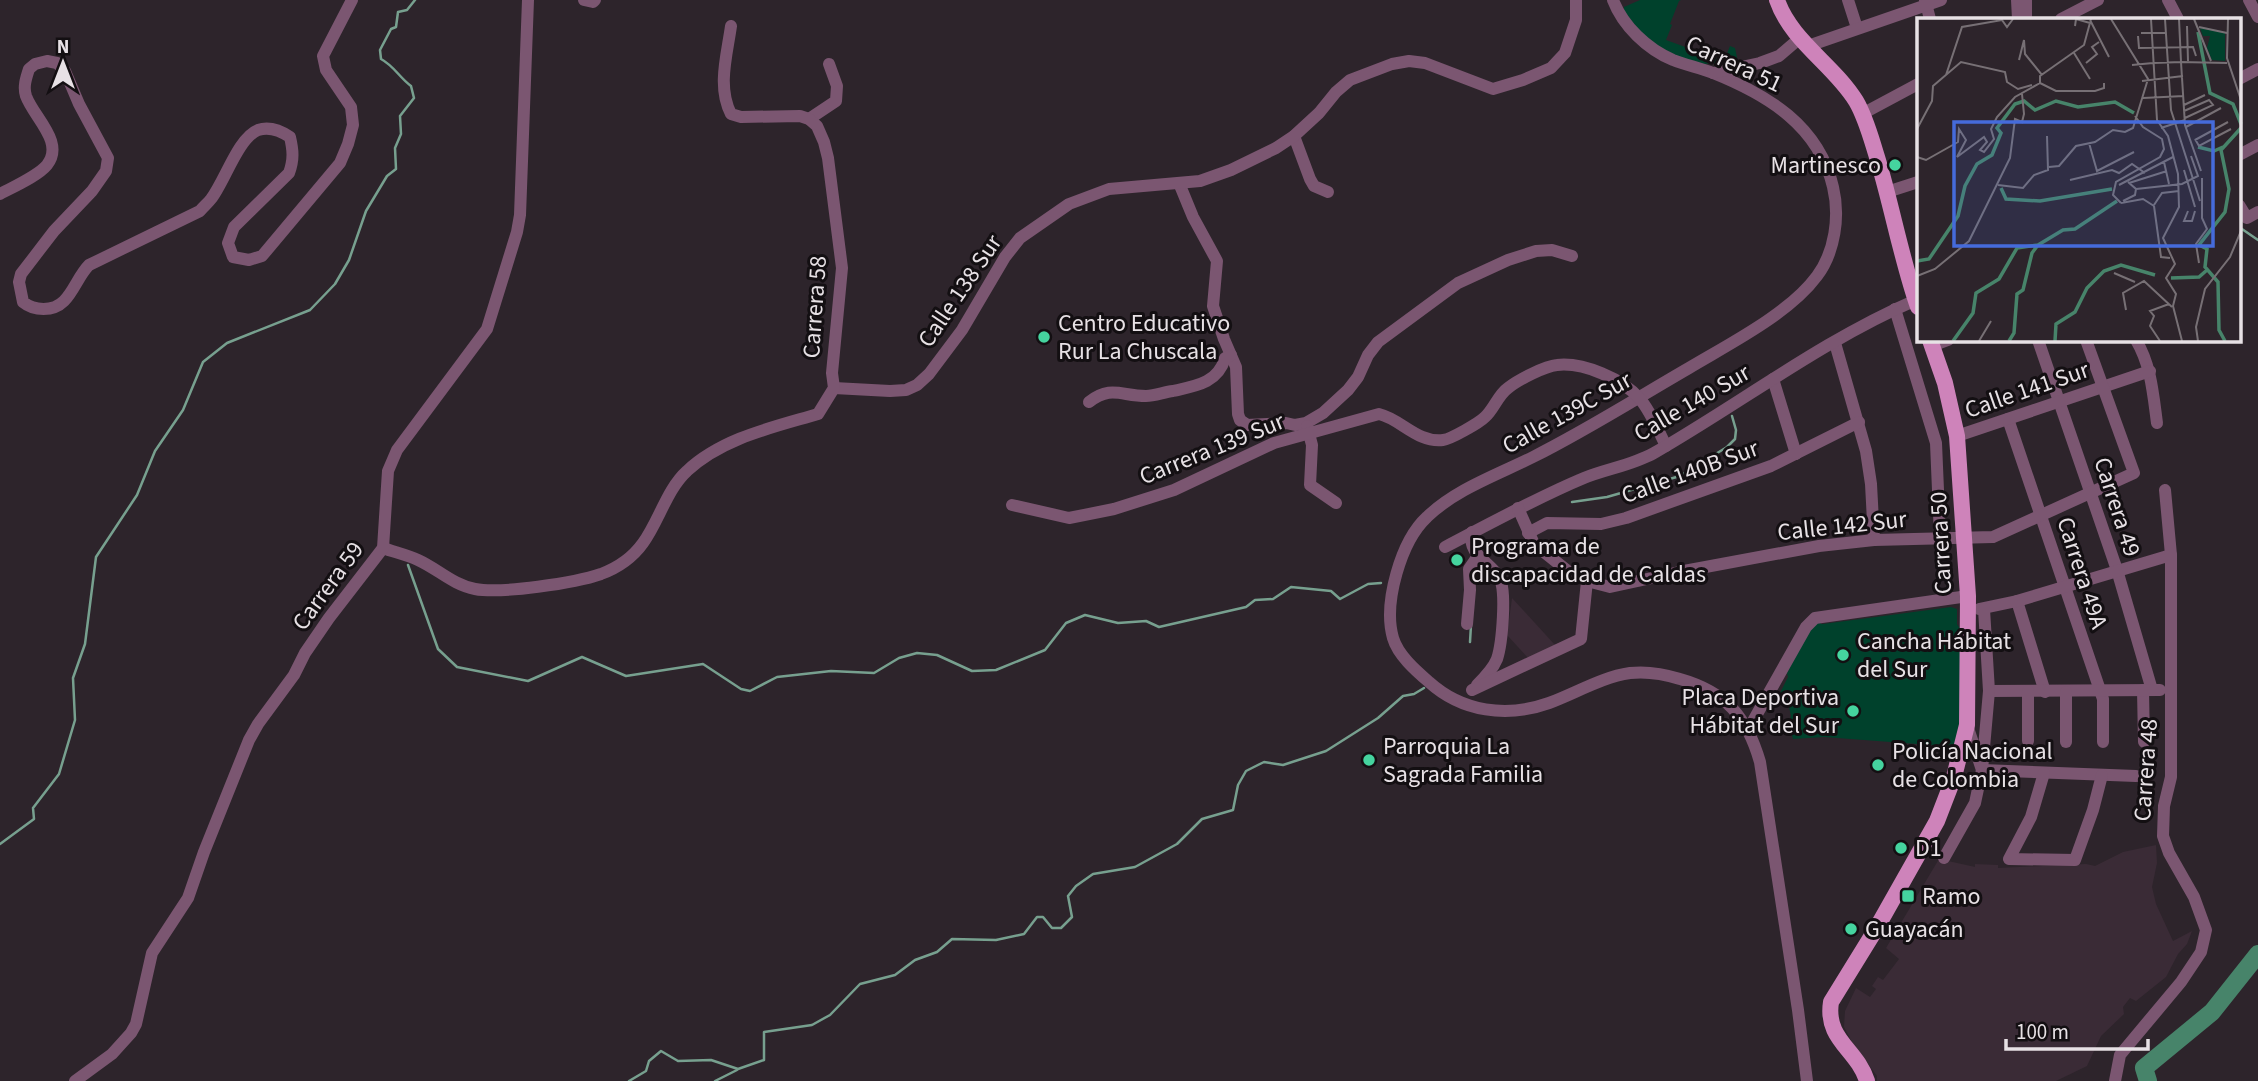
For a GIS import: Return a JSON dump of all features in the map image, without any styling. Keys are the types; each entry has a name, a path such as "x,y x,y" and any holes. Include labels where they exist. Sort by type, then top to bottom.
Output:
{"main road":[{"path":"1777,0 1780,10 1804,42 1847,88 1863,114 1917,303"},
{"name":"Carrera 50","path":"1867,1081 1863,1070 1831,1025 1831,1002 1937,821 1954,777 1968,724 1973,605 1957,436 1936,342"}],"street":[{"path":"0,194 40,172 52,156 53,146 26,96 25,86 29,69 47,61 57,63 65,71 108,158 106,171 99,182 21,274 19,282 23,302 36,309 50,308 64,302 81,273 89,265 200,211 211,200 243,144 256,131 267,128 281,131 290,137 293,162 289,173 234,227 228,243 233,257 249,260 262,256 340,163 348,144 353,125 351,107 326,70 323,56 352,0"},
{"name":"Carrera 59","path":"75,1081 112,1054 131,1033 139,1014 152,953 188,898 249,740 294,676 305,653 329,618 383,548 388,471 397,450 487,328 517,232 521,196 528,0"},
{"path":"584,0 595,0"},
{"name":"Calle 138 Sur","path":"834,388 890,391 906,390 917,385 962,330 1005,257 1020,238 1069,204 1109,189 1200,181 1231,170 1294,136 1320,113 1336,92 1350,80 1392,64 1409,61 1425,64 1493,89 1537,74 1551,68 1565,52 1576,20 1576,0"},
{"name":"Carrera 51","path":"1613,0 1625,22 1649,46 1673,60 1713,73 1748,90 1790,115 1816,143 1830,175 1836,208 1835,233 1830,253 1818,276 1796,300 1737,339"},
{"path":"1848,0 1857,28"},
{"path":"1713,73 1759,63 1779,56 1804,42 1857,28 1925,2 1941,0"},
{"path":"2017,0 2018,18"},
{"path":"2026,0 2026,18"},
{"path":"2063,18 2098,0"},
{"path":"2168,0 2177,18"},
{"path":"2249,0 2258,17"},
{"path":"731,26 723,84 724,102 731,114 741,117 800,116 809,119 836,102 836,86 829,64"},
{"path":"2240,78 2258,69"},
{"path":"1863,114 1917,85"},
{"name":"Carrera 58","path":"383,548 418,560 458,584 485,590 554,584 601,574 626,561 637,551 685,472 733,442 818,414 834,388 832,373 842,268 828,159 817,126 809,119"},
{"path":"1294,136 1314,186 1328,192"},
{"path":"2240,154 2258,145"},
{"path":"1180,183 1193,217 1217,261 1213,306 1236,367 1238,414 1247,425 1286,423 1308,428"},
{"path":"1887,192 1917,183"},
{"path":"1308,428 1348,390 1358,377 1367,355 1378,342 1458,283 1508,260 1536,251 1552,250 1572,256"},
{"name":"Calle 140 Sur","path":"1445,547 1518,508 1586,477 1650,455 1835,343 1895,309 1917,303"},
{"name":"Carrera 50","path":"1895,309 1936,443 1940,537"},
{"name":"Calle 139C Sur","path":"1458,702 1415,669 1397,648 1393,638 1391,610 1397,574 1420,524 1460,492 1556,446 1737,339"},
{"name":"Carrera 49","path":"2038,341 2117,570 2147,690 2144,742"},
{"path":"2086,341 2103,386"},
{"path":"2137,341 2150,371 2157,423"},
{"path":"1835,343 1859,422 1871,484 1874,540"},
{"path":"1089,402 1109,391 1149,396 1200,386 1215,376 1222,368 1225,358 1231,355"},
{"name":"Carrera 139 Sur","path":"1012,505 1069,518 1114,509 1174,490 1308,428 1379,414 1390,416 1408,430 1433,440 1445,440 1484,419 1507,388 1558,365 1604,374 1619,381 1639,397"},
{"name":"Calle 141 Sur","path":"1957,436 2150,371"},
{"path":"1773,379 1796,454"},
{"name":"Calle 142 Sur","path":"1587,581 1610,587 1819,546 1874,540 1993,537 2134,473 2103,386"},
{"path":"1639,397 1666,446"},
{"name":"Carrera 49A","path":"2008,419 2103,699 2103,742"},
{"name":"Calle 140B Sur","path":"1528,533 1547,523 1601,524 1626,518 1771,466 1859,422"},
{"path":"1308,428 1312,445 1310,485 1336,503"},
{"name":"Carrera 48","path":"2115,1081 2120,1055 2181,982 2201,952 2206,930 2194,897 2169,853 2163,836 2164,806 2171,777 2171,555 2165,490"},
{"path":"1472,690 1581,639 1587,581 1569,572 1534,544 1518,508"},
{"path":"1458,702 1491,670 1497,660 1500,646 1503,591 1499,576 1478,556 1472,546 1472,532"},
{"path":"1748,730 1806,627 1819,617 2017,601 2171,555"},
{"path":"1467,624 1469,569 1478,556"},
{"path":"2017,601 2045,692"},
{"name":"Carrera 50","path":"1944,858 1975,803 1982,770 1989,691 1973,605"},
{"path":"1458,702 1494,711 1528,709 1615,677 1630,673 1647,673 1683,679 1713,692 1734,710 1755,744 1764,782 1807,1081"},
{"path":"1989,691 2100,692 2171,689"},
{"path":"2028,691 2028,741"},
{"path":"2066,692 2066,742"},
{"path":"1968,724 1982,770 2136,776"},
{"path":"2044,772 2031,817 2009,859 2075,860 2102,775"}],"shaded area":[{"path":"1512,598 1555,645 1528,658 1507,635"},
{"name":"Ramo","path":"2156,845 2157,863 2152,887 2156,904 2173,941 2192,931 2166,977 2136,1001 2130,998 2123,1007 2124,1014 2101,1036 2087,1066 2056,1081 1877,1081 1877,1076 1844,1027 1845,1011 1856,988 1870,997 1876,989 1872,986 1878,977 1883,980 1899,959 1886,948 1939,859 1975,867 1975,864 1998,865 1998,868 2086,864 2095,866 2123,852"}],"green space":[{"path":"1640,0 1681,0 1666,40 1724,61 1730,46 1735,48 1738,62 1690,62 1648,42 1624,11 1624,7"},
{"path":"1951,607 1957,609 1957,624 1962,632 1962,714 1957,747 1824,737 1793,739 1788,722 1791,716 1789,707 1776,701 1788,677 1787,673 1813,624"}],"waterway":[{"path":"0,844 34,819 33,808 59,774 75,720 73,678 85,644 96,557 137,495 155,451 183,410 203,362 227,343 310,310 335,284 349,260 366,211 387,176 396,169 395,148 401,134 400,116 414,98 411,86 381,59 380,50 391,29 396,27 398,12 407,10 415,0"},
{"path":"2240,228 2258,240"},
{"path":"1572,502 1607,497 1680,476 1727,447 1735,439 1736,430 1732,416"},
{"path":"408,565 438,649 457,667 528,681 582,657 626,676 703,664 741,689 750,691 777,677 831,671 874,673 899,658 917,653 937,655 972,671 996,670 1045,650 1066,623 1085,615 1118,623 1146,621 1159,627 1246,607 1255,600 1273,599 1291,587 1331,591 1340,599 1368,584 1381,583"},
{"path":"1470,642 1471,625"},
{"path":"629,1081 646,1071 649,1061 661,1051 678,1061 711,1060 738,1069 764,1060 764,1032 812,1025 830,1015 860,984 895,975 915,960 937,952 952,939 996,940 1024,934 1037,917 1043,917 1052,928 1061,928 1072,917 1068,896 1076,886 1093,874 1135,867 1177,844 1202,819 1233,810 1238,785 1246,771 1264,762 1283,765 1326,751 1378,718 1403,696 1424,688"},
{"path":"2148,1081 2144,1068 2212,1012 2258,954"},
{"path":"715,1081 737,1070"}],"place":[{"name":"Martinesco","path":"1895,165"},
{"name":"Centro Educativo Rur La Chuscala","path":"1044,337"},
{"name":"Programa de discapacidad de Caldas","path":"1457,560"},
{"name":"Cancha Hábitat del Sur","path":"1843,655"},
{"name":"Placa Deportiva Hábitat del Sur","path":"1853,711"},
{"name":"Parroquia La Sagrada Familia","path":"1369,760"},
{"name":"Policía Nacional de Colombia","path":"1878,765"},
{"name":"D1","path":"1901,848"},
{"name":"Ramo","path":"1908,896"},
{"name":"Guayacán","path":"1851,929"}]}
